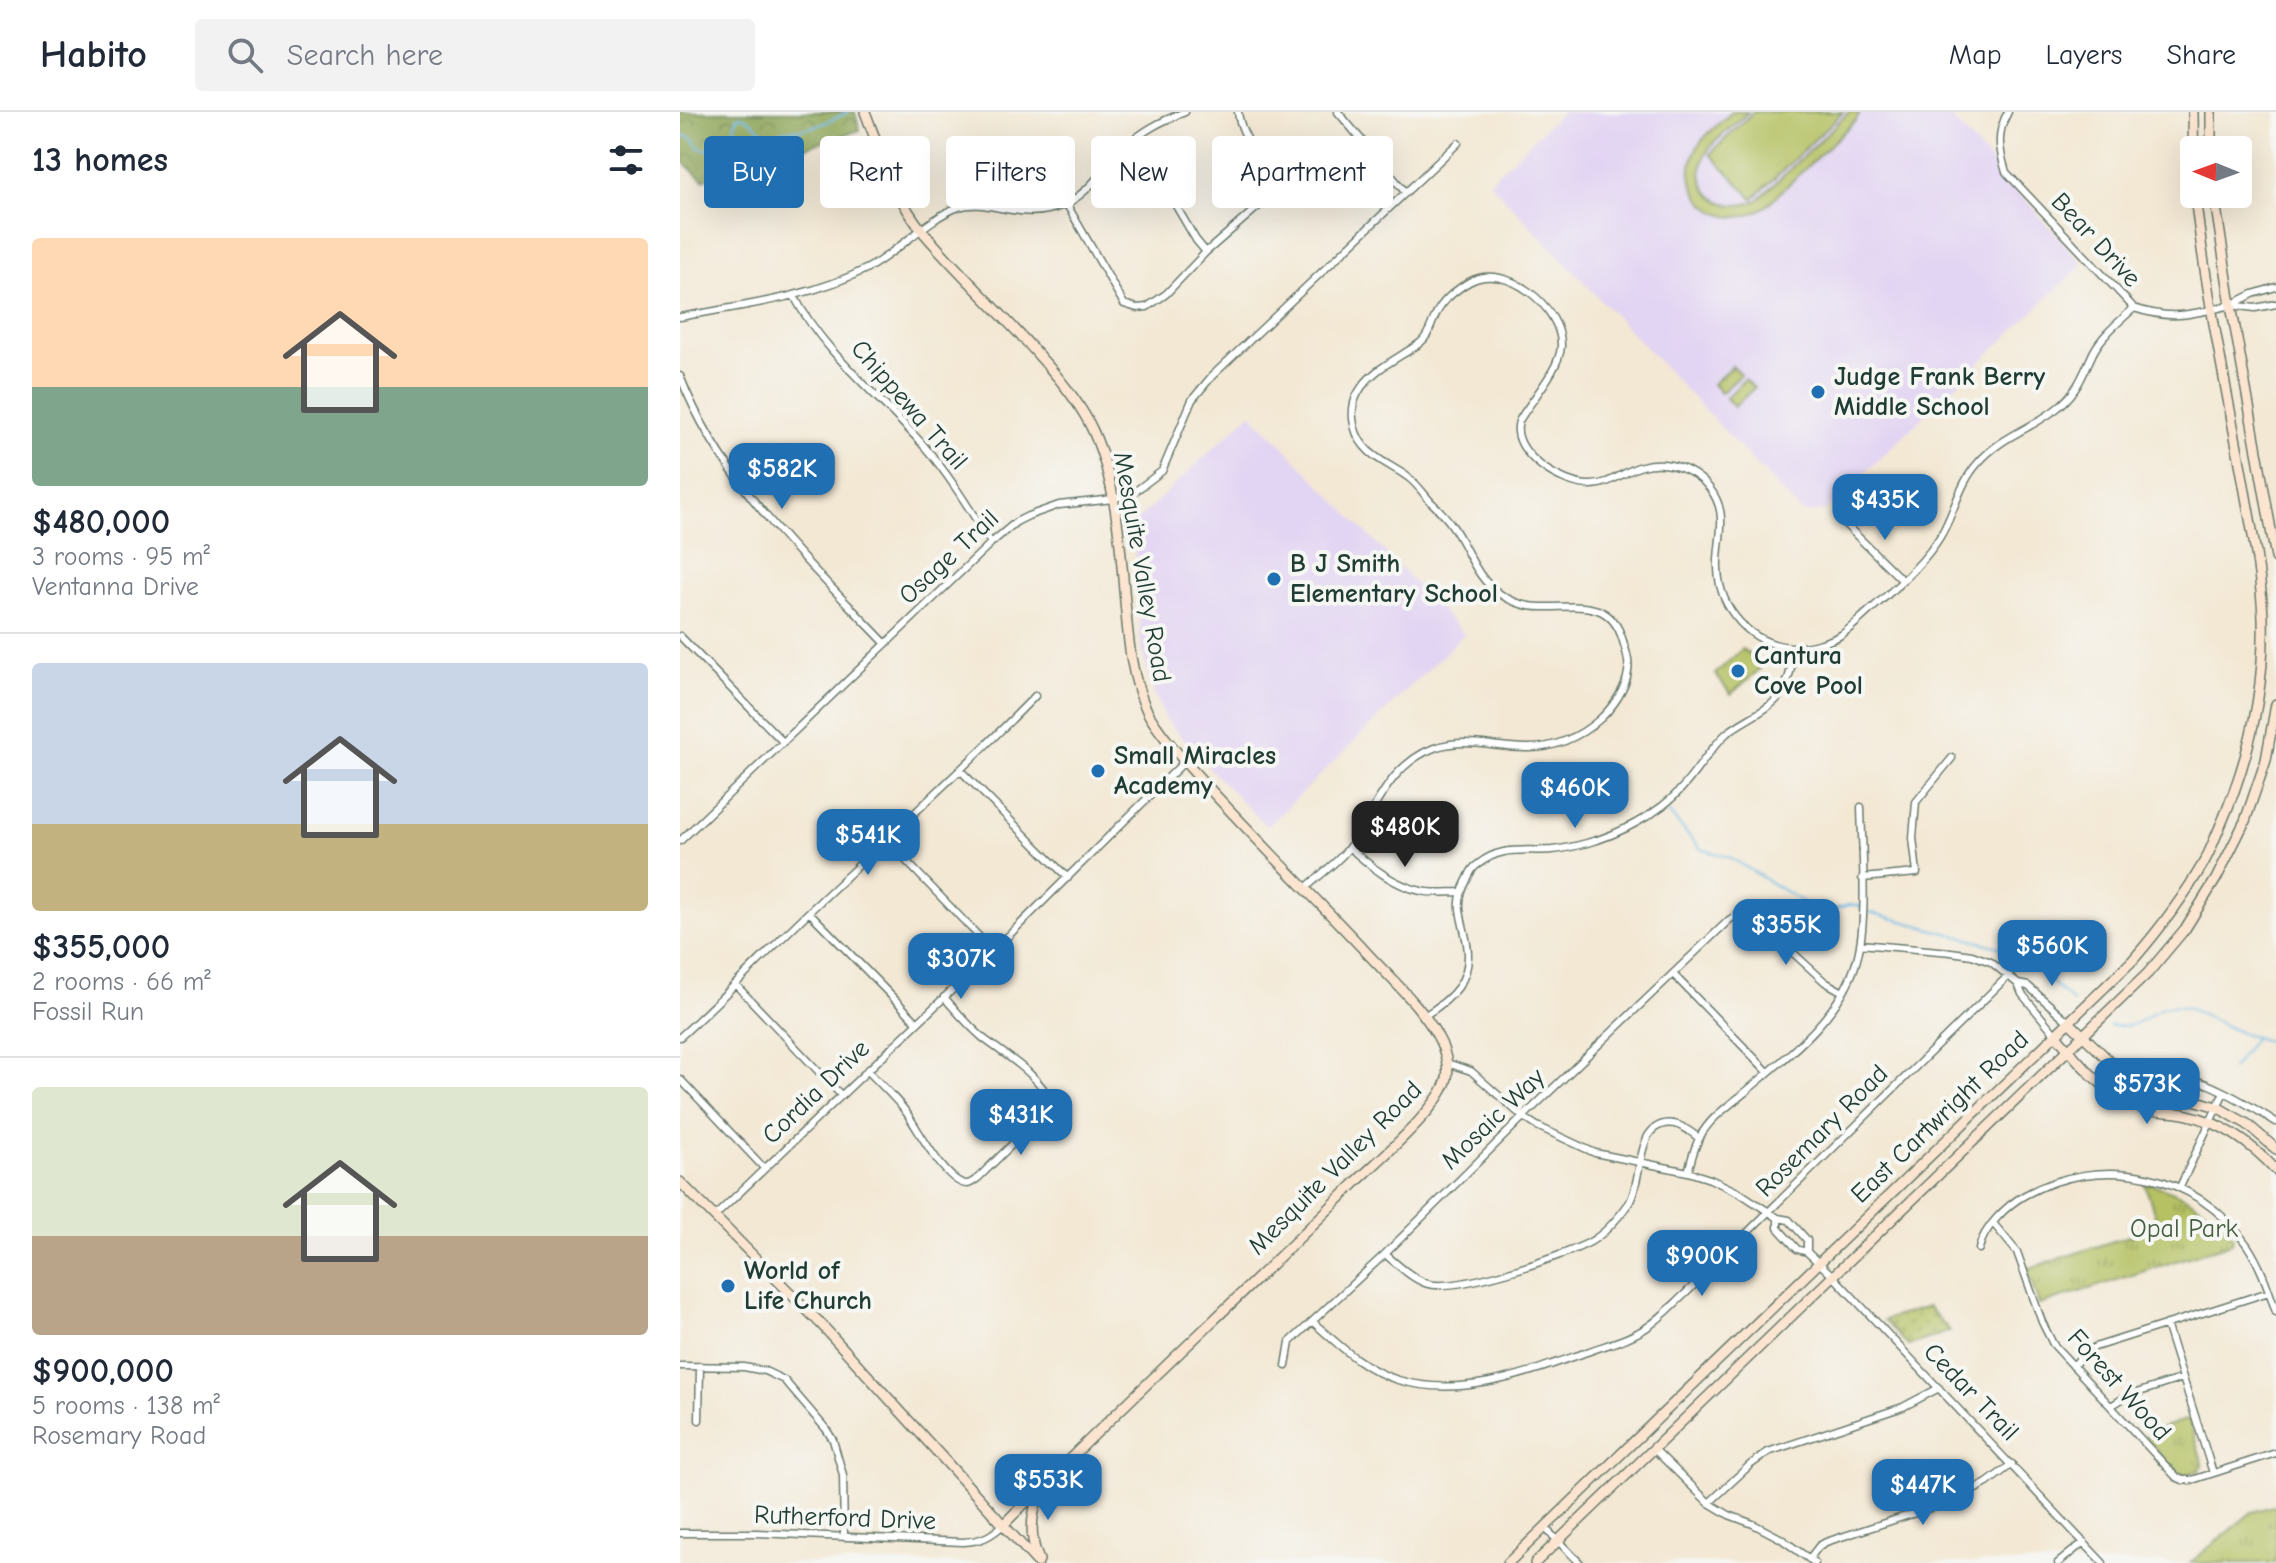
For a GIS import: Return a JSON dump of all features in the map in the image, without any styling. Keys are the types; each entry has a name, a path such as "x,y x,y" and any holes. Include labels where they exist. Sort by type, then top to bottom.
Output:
{"main road":[{"name":"East Cartwright Road","path":"2193,112 2193,136"},
{"path":"2211,112 2211,136"},
{"name":"Mesquite Valley Road","path":"866,114 904,204 922,231 1010,322 1071,393 1099,444 1113,499 1131,661 1150,716 1184,762 1424,1016 1440,1042 1447,1063 1448,1075 1438,1098 1415,1123 1003,1525"},
{"name":"East Cartwright Road","path":"1508,1563 2133,960 2152,938 2205,861 2230,805 2245,761 2255,716 2263,618 2258,562 2197,208"},
{"path":"2216,208 2276,558"},
{"name":"East Cartwright Road","path":"1535,1563 2148,973 2185,929 2216,879 2245,821 2266,760 2276,704"},
{"path":"2070,1023 2120,1071 2138,1083 2217,1107 2247,1124 2276,1149"},
{"path":"2056,1035 2103,1088 2140,1107 2186,1114 2210,1122 2244,1140 2276,1170"},
{"path":"680,1182 821,1324 1039,1563"},
{"path":"1039,1563 1032,1525 1037,1500 1046,1481"}],"street":[{"path":"1139,136 1158,122 1185,112"},
{"path":"1069,208 1124,304 1147,307 1166,294 1206,252 1268,198 1272,189 1268,177 1243,133 1238,112"},
{"path":"1338,112 1406,193"},
{"name":"Bear Drive","path":"2008,112 1999,138 1999,151 2006,172 2134,308 2153,315 2181,316 2231,305"},
{"name":"Osage Trail","path":"681,838 1016,522 1043,510 1133,493 1162,471 1192,400 1212,376 1458,143"},
{"path":"1075,198 1091,185"},
{"path":"680,317 794,296 867,269 955,208"},
{"path":"1003,208 1037,212 1050,208"},
{"path":"1177,208 1206,252"},
{"path":"1306,888 1349,847 1385,787 1419,755 1447,744 1465,742 1527,748 1565,741 1588,729 1613,705 1628,671 1622,636 1614,622 1601,611 1586,606 1528,606 1514,602 1488,584 1473,565 1452,525 1412,479 1363,445 1354,427 1352,410 1355,397 1366,379 1424,341 1441,305 1467,282 1487,275 1503,277 1517,284 1548,311 1559,330 1559,359 1516,429 1519,439 1534,460 1560,479 1577,484 1603,484 1647,464 1676,465 1700,479 1718,502 1721,518 1718,568 1726,605 1736,620 1750,631 1767,640 1794,647 1824,642 1841,635 1903,581 1938,542 1960,490 1976,465 2004,439 2044,418 2061,405 2082,379 2101,341 2134,308"},
{"path":"2231,305 2276,287"},
{"name":"Chippewa Trail","path":"794,296 804,315 843,362 938,464 991,543"},
{"path":"2231,305 2255,308 2276,304"},
{"path":"680,376 713,444 749,496 886,644"},
{"path":"1846,525 1903,581"},
{"path":"680,636 783,742"},
{"path":"1424,1016 1445,1004 1466,974 1467,944 1459,913 1460,892 1472,868 1486,858 1508,850 1554,850 1588,843 1645,817 1680,791 1720,739 1780,695 1792,668 1794,647"},
{"path":"680,1037 961,771 1035,696"},
{"path":"1862,878 1917,873 1913,838 1916,802 1952,758"},
{"name":"Cordia Drive","path":"715,1216 993,951 1184,762"},
{"path":"961,771 1068,878"},
{"path":"1688,1172 1699,1138 1712,1120 1815,1029 1843,992 1855,966 1863,919 1861,807"},
{"path":"886,840 993,951"},
{"path":"1349,847 1377,871 1406,886 1423,892 1460,892"},
{"name":"Mosaic Way","path":"1286,1366 1290,1342 1729,920 1744,910 1756,913 1825,982 1843,992"},
{"path":"809,912 917,1022"},
{"path":"1860,944 1972,955 1991,962 2018,984 2022,994 2056,1035"},
{"path":"1673,974 1768,1072"},
{"name":"Rosemary Road","path":"1313,1322 1351,1356 1374,1370 1399,1380 1447,1387 1485,1384 1510,1378 1625,1340 1650,1325 1686,1293 2009,975"},
{"path":"2018,984 2028,986 2070,1023"},
{"path":"736,985 841,1095"},
{"path":"867,1070 903,1108 928,1148 950,1173 965,1184 978,1178 1050,1107 1051,1102 1045,1090 1017,1063 981,1036 944,997"},
{"name":"Cedar Trail","path":"1447,1063 1471,1071 1537,1126 1595,1153 1688,1172 1740,1193 1778,1218 1789,1220 1807,1240 1807,1252"},
{"path":"2165,1092 2169,1081 2182,1078 2196,1081 2239,1098 2276,1122"},
{"path":"680,1079 764,1168"},
{"path":"2180,1187 2224,1092"},
{"path":"1385,1254 1426,1283 1441,1286 1465,1283 1539,1262 1591,1241 1613,1224 1632,1199 1650,1132 1657,1126 1679,1124 1699,1138"},
{"path":"1979,1249 1982,1236 1993,1223 2019,1199 2036,1189 2071,1177 2112,1172 2140,1175 2180,1187 2218,1213 2234,1229 2255,1258 2276,1312"},
{"name":"Cedar Trail","path":"1778,1218 1778,1228 1797,1249 1807,1252 1834,1277 2103,1563"},
{"name":"Forest Wood","path":"1993,1223 2017,1252 2053,1344 2176,1477 2183,1480 2213,1473"},
{"path":"2073,1366 2095,1347 2269,1292"},
{"path":"2166,1324 2213,1473 2276,1453"},
{"path":"680,1366 744,1367 765,1371 784,1380 833,1440 843,1475 844,1537"},
{"path":"699,1420 700,1366"},
{"path":"2111,1406 2127,1396 2183,1378"},
{"path":"1709,1503 1768,1452 1903,1407 1939,1388"},
{"path":"1655,1450 1709,1503 1771,1533 1812,1561 1819,1546 1826,1542 1955,1500 1987,1483 2012,1464"},
{"name":"Rutherford Drive","path":"680,1533 977,1542 990,1537 1003,1525"},
{"path":"1544,1527 1580,1563"},
{"path":"2058,1563 2084,1542"}],"shaded area":[{"name":"Judge Frank Berry Middle School","path":"1562,112 1946,112 2083,264 1825,511 1802,513 1489,182"},
{"name":"B J Smith Elementary School","path":"1251,413 1464,634 1267,827 1166,720 1155,696 1141,648 1133,524"}],"green space":[{"path":"680,112 855,112 860,130 841,136 820,136 820,143 804,148 804,136 704,136 703,180 680,159"},
{"path":"1732,112 1748,112 1712,146 1704,158 1701,171 1707,191 1724,203 1735,205 1758,200 1849,112 1860,112 1856,120 1765,207 1735,217 1714,211 1705,204 1698,196 1691,176 1697,148"},
{"path":"1753,112 1843,112 1753,199 1710,154"},
{"path":"1732,366 1741,375 1721,393 1713,384"},
{"path":"1745,379 1754,388 1734,407 1726,398"},
{"name":"Cantura Cove Pool","path":"1742,649 1752,659 1755,658 1760,669 1731,694 1715,674"},
{"name":"Opal Park","path":"2144,1182 2170,1190 2204,1209 2233,1237 2232,1243 2039,1305 2027,1269 2154,1228 2157,1221"},
{"path":"1928,1307 1950,1331 1908,1346 1884,1320"},
{"path":"2189,1419 2203,1465 2198,1471 2183,1475 2145,1438 2152,1431"},
{"path":"2276,1505 2276,1563 2190,1563 2252,1512"}],"waterway":[{"path":"680,134 693,139 699,148 709,150 726,162 731,161 734,155 735,126 739,116 772,135 816,126 848,112"},
{"path":"1665,809 1701,849 1729,857 1811,907 1830,910 1849,905 1861,907"},
{"path":"1869,912 2006,949 2032,964 2074,1003"},
{"path":"2109,1026 2131,1025 2163,1008 2188,1008 2243,1034 2276,1043"},
{"path":"2232,1069 2254,1038"}],"place":[{"name":"Judge Frank Berry Middle School","path":"1818,392"},
{"name":"B J Smith Elementary School","path":"1274,579"},
{"name":"Cantura Cove Pool","path":"1738,671"},
{"name":"Small Miracles Academy","path":"1098,771"},
{"name":"World of Life Church","path":"728,1286"}]}
